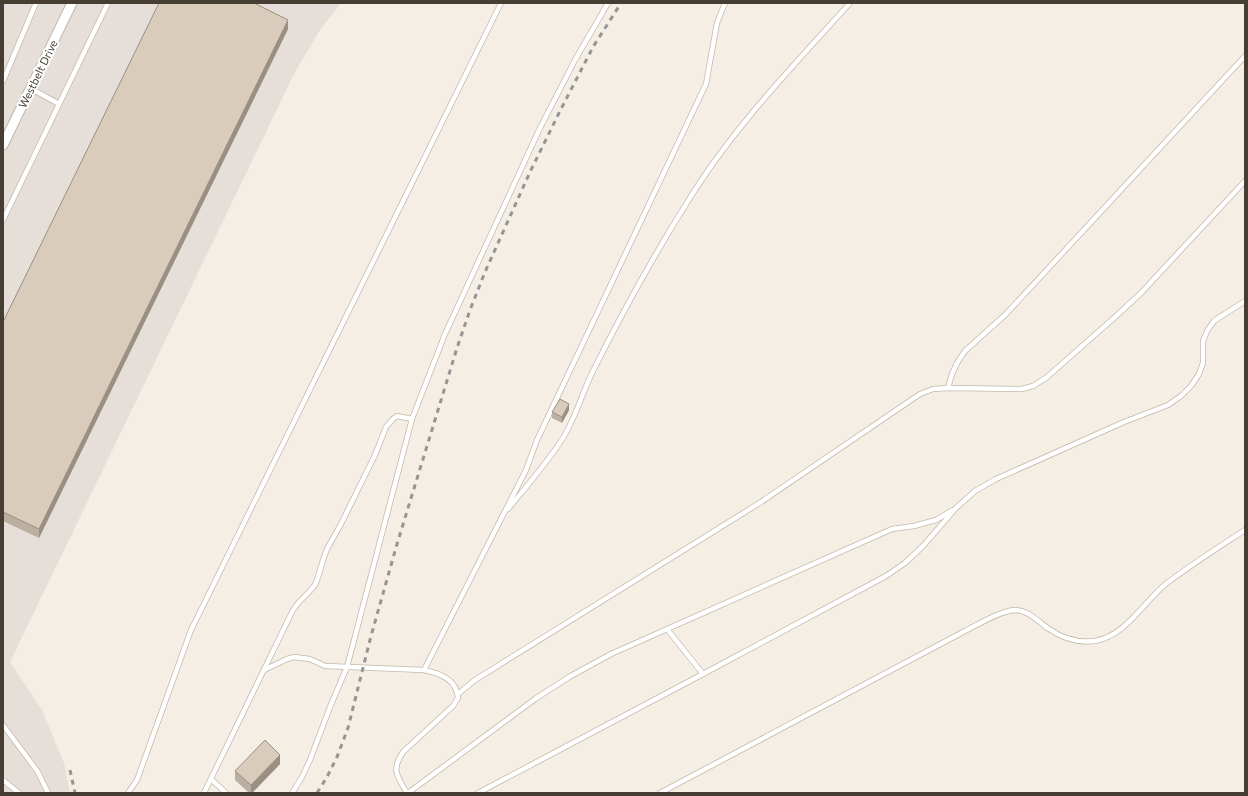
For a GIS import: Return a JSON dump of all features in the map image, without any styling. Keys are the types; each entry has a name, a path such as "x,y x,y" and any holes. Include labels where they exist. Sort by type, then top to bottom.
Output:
{"street":[{"name":"Westbelt Drive","path":"3,145 72,3"}],"lane":[{"path":"3,81 36,3"},
{"path":"3,218 108,3"},
{"path":"128,793 137,780 191,630 502,3"},
{"path":"292,793 310,760 347,667 412,419 445,334 540,128 574,60 608,3"},
{"path":"424,670 526,470 540,433 706,84 717,23 725,3"},
{"path":"503,515 537,474 563,438 576,413 593,372 619,321 688,200 729,142 769,92 850,3"},
{"path":"948,388 957,363 966,351 1006,314 1245,56"},
{"path":"30,88 59,104"},
{"path":"458,694 475,680 761,502 920,394 933,389 948,388 1022,389 1033,386 1047,378 1141,293 1245,181"},
{"path":"478,793 886,576 905,563 923,546 956,508 975,491 996,479 1124,422 1168,405 1181,396 1191,386 1199,374 1204,363 1203,341 1207,331 1214,321 1245,302"},
{"path":"204,793 293,610 315,585 327,549 375,455 386,427 397,416 412,419"},
{"path":"264,670 294,657 310,659 325,666 424,670 444,676 454,686 458,694 458,698 453,706 404,752 398,760 396,767 397,774 407,793 536,699 569,677 611,654 892,529 914,526 936,520 956,508"},
{"path":"660,793 965,631 1004,612 1016,610 1026,613 1037,619 1058,635 1070,639 1093,641 1104,638 1123,628 1166,584 1245,530"},
{"path":"668,629 703,674"},
{"path":"3,725 38,772 48,793"},
{"path":"211,779 226,793"},
{"path":"3,780 19,793"}],"shaded area":[{"path":"3,3 341,3 320,30 295,72 10,662 42,710 64,763 70,793 3,793"}],"building":[{"path":"159,3 254,3 288,20 39,529 3,512 3,322"},
{"path":"560,399 569,404 562,417 552,412"},
{"path":"265,740 280,755 251,785 235,771"}],"railway":[{"path":"317,793 337,757 348,728 371,636 397,544 470,310 485,272 530,172 593,47 621,3"},
{"path":"70,770 75,793"}]}
